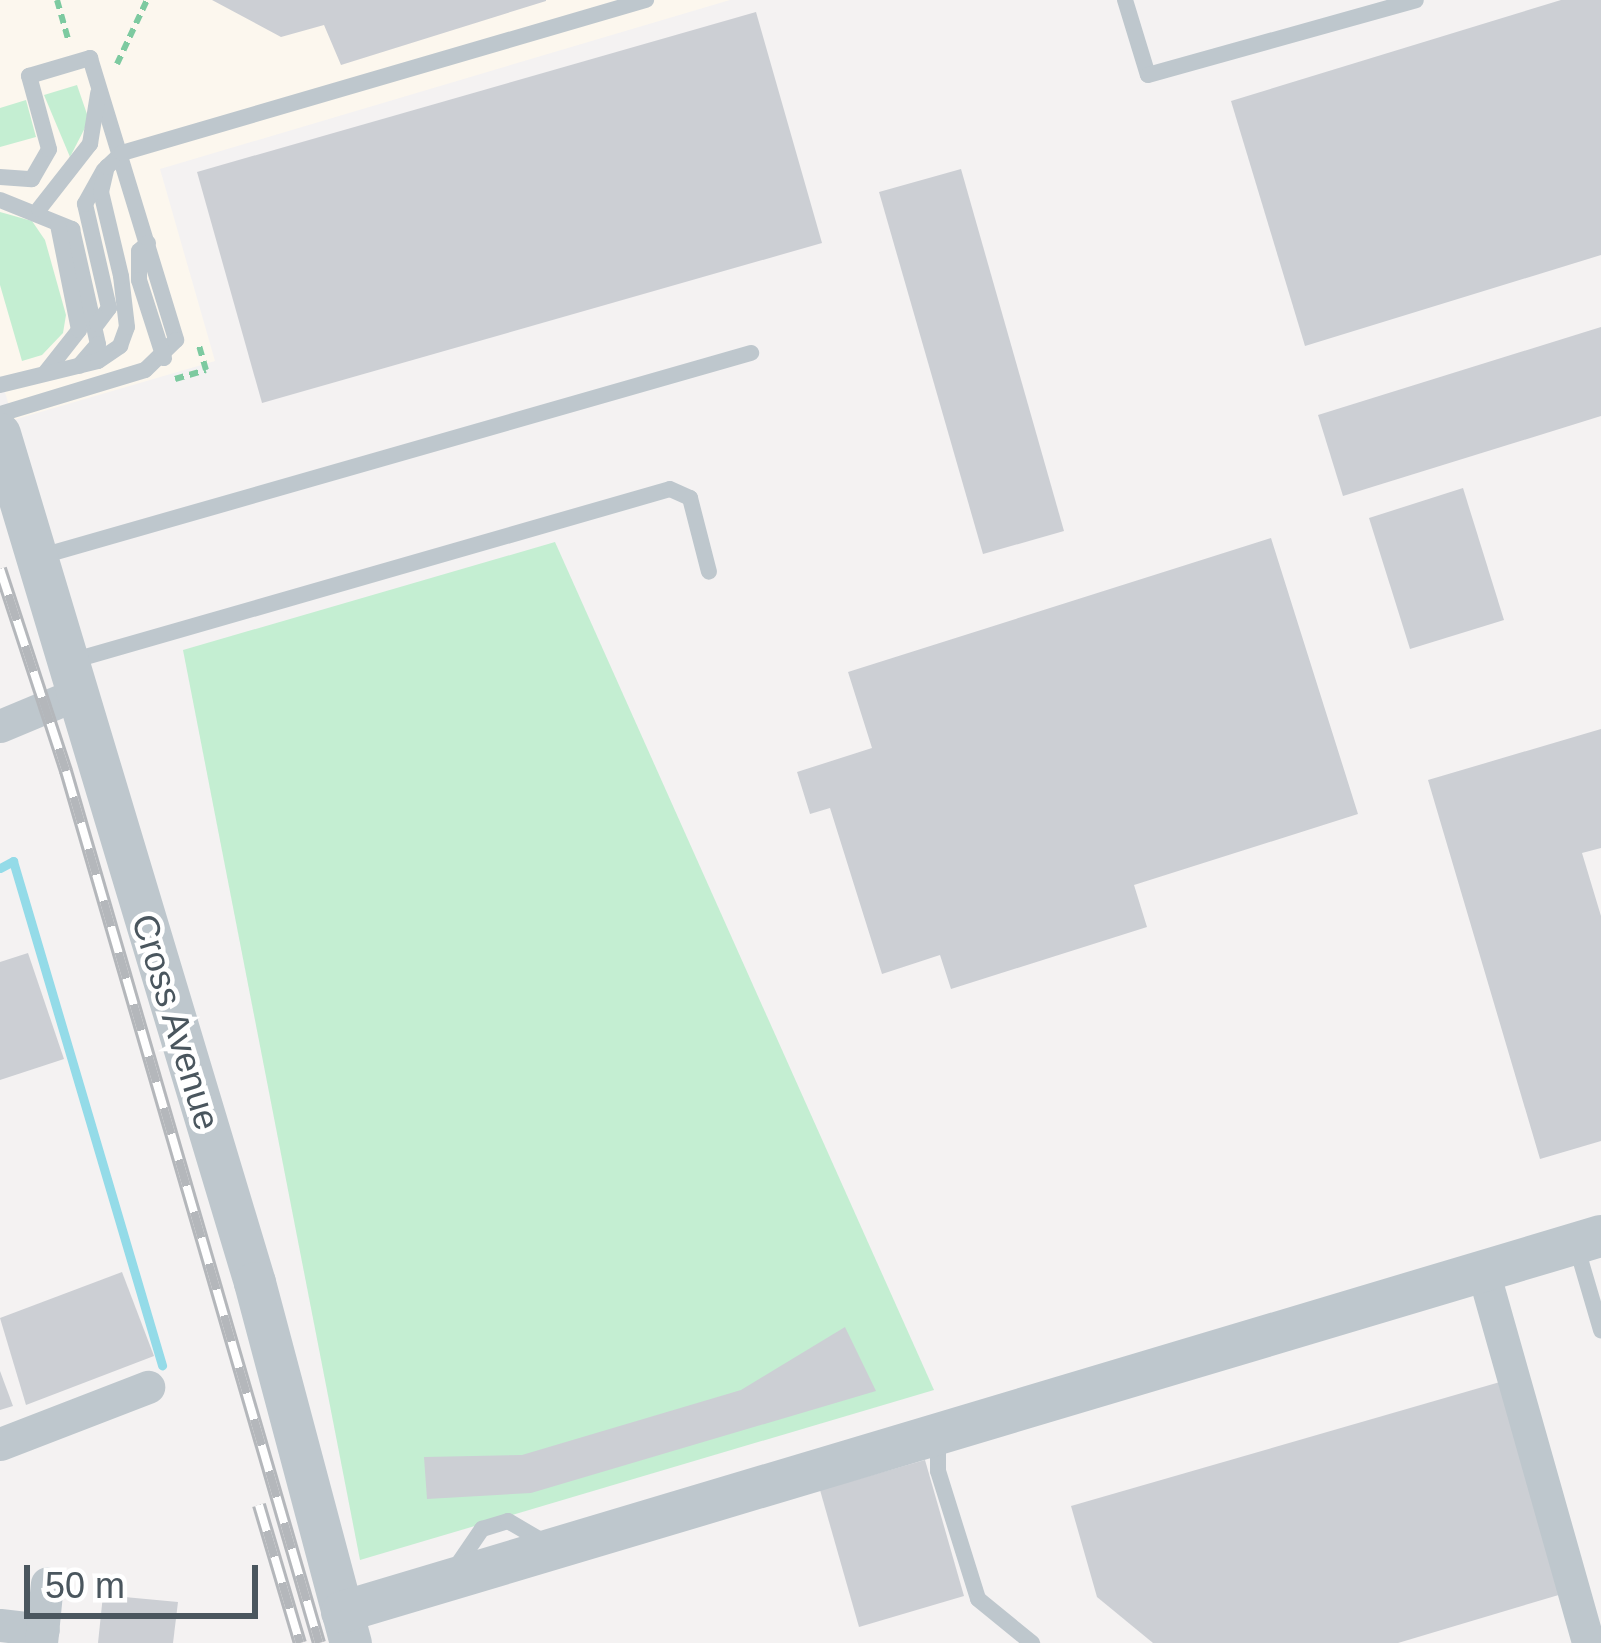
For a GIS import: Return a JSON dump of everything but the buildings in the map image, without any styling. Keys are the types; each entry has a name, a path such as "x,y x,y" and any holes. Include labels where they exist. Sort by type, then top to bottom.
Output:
{"street":[{"name":"Cross Avenue","path":"0,434 255,1283 346,1628"},
{"path":"0,727 72,678"},
{"path":"346,1628 447,1581 1588,1240"},
{"path":"1483,1271 1588,1643"},
{"path":"0,1444 148,1387"},
{"path":"0,1625 42,1636 47,1583"}],"lane":[{"path":"97,324 109,308 85,204 120,147 609,0"},
{"path":"120,147 646,0"},
{"path":"1125,0 1148,76 1415,0"},
{"path":"0,177 32,178 49,148 29,76 90,58 176,340 164,358 0,415"},
{"path":"39,209 90,143 98,81"},
{"path":"0,385 78,367 120,346 127,327 101,192 107,167"},
{"path":"0,200 39,209 58,225 72,229 98,344 78,367"},
{"path":"40,376 62,360 79,330 58,225"},
{"path":"34,558 751,353"},
{"path":"72,678 670,489 690,498 709,572"},
{"path":"1588,1240 1601,1330"},
{"path":"938,1434 938,1471 978,1599 1031,1643"}],"path":[{"path":"57,0 68,39"},
{"path":"121,79 117,61 147,0"}],"shaded area":[{"path":"0,0 730,0 160,169 215,361 13,420 0,375"}],"green space":[{"path":"77,85 89,120 70,157 44,95"},
{"path":"26,100 36,137 0,147 0,108"},
{"path":"0,212 32,221 45,240 66,315 63,333 42,355 22,361 0,285"},
{"path":"555,542 934,1390 360,1560 183,650"}],"waterway":[{"path":"0,868 13,861 162,1365"}],"railway":[{"path":"0,569 66,771 319,1643"},
{"path":"259,1505 300,1643"}]}
